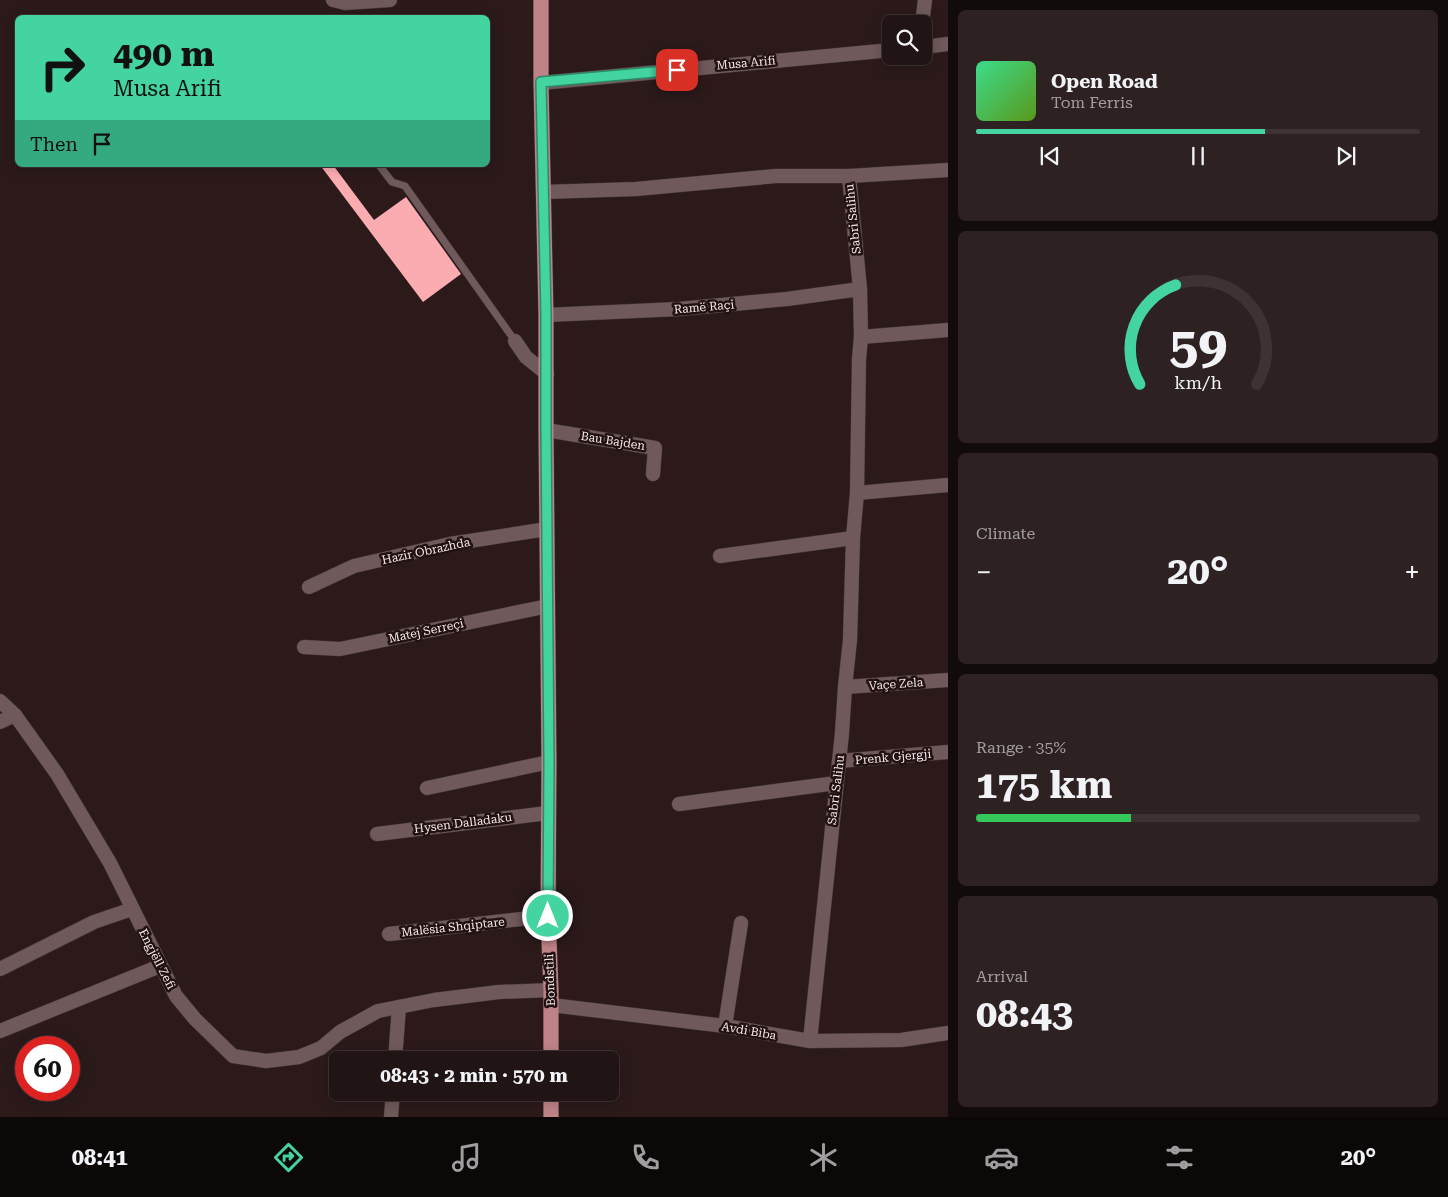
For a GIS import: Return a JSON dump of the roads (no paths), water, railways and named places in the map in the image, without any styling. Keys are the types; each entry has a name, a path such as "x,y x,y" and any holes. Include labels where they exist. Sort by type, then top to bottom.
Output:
{"main road":[{"name":"Bondstili","path":"541,0 546,315 549,762 548,916 551,1051"},
{"path":"551,1101 551,1117"}],"street":[{"path":"334,0 345,3 390,0"},
{"path":"923,15 925,0"},
{"path":"932,46 948,44"},
{"name":"Musa Arifi","path":"541,82 882,51"},
{"path":"849,176 948,170"},
{"name":"Sabri Salihu","path":"544,192 636,189 776,176 849,176 860,289 861,337 857,493 853,538 850,640 810,1042"},
{"name":"Ramë Raçi","path":"546,315 679,309 787,299 860,289"},
{"path":"861,337 948,330"},
{"path":"515,341 526,357 546,374"},
{"name":"Bau Bajden","path":"546,430 655,448 653,474"},
{"path":"857,493 948,485"},
{"name":"Hazir Obrazhda","path":"309,587 354,566 450,544 547,529"},
{"path":"720,556 853,538"},
{"name":"Matej Serreçi","path":"304,647 340,649 548,606"},
{"name":"Vaçe Zela","path":"845,687 948,680"},
{"name":"Engjëll Zefi","path":"0,701 15,715 57,774 110,863 176,996 194,1019 233,1056 266,1061 299,1057 320,1048 340,1032 378,1011 399,1006 490,993 551,997"},
{"path":"0,722 15,715"},
{"name":"Prenk Gjergji","path":"839,761 948,752"},
{"path":"427,788 549,762"},
{"path":"680,804 836,783"},
{"name":"Hysen Dalladaku","path":"377,834 548,812"},
{"path":"0,969 94,922 132,909"},
{"name":"Malësia Shqiptare","path":"388,934 548,916"},
{"path":"725,1026 741,923"},
{"path":"0,1031 160,966"},
{"name":"Avdi Biba","path":"551,997 810,1042 900,1040 948,1033"},
{"path":"396,1051 399,1006"},
{"path":"391,1117 392,1101"}],"lane":[{"path":"381,167 392,182 405,186 515,341"}]}
